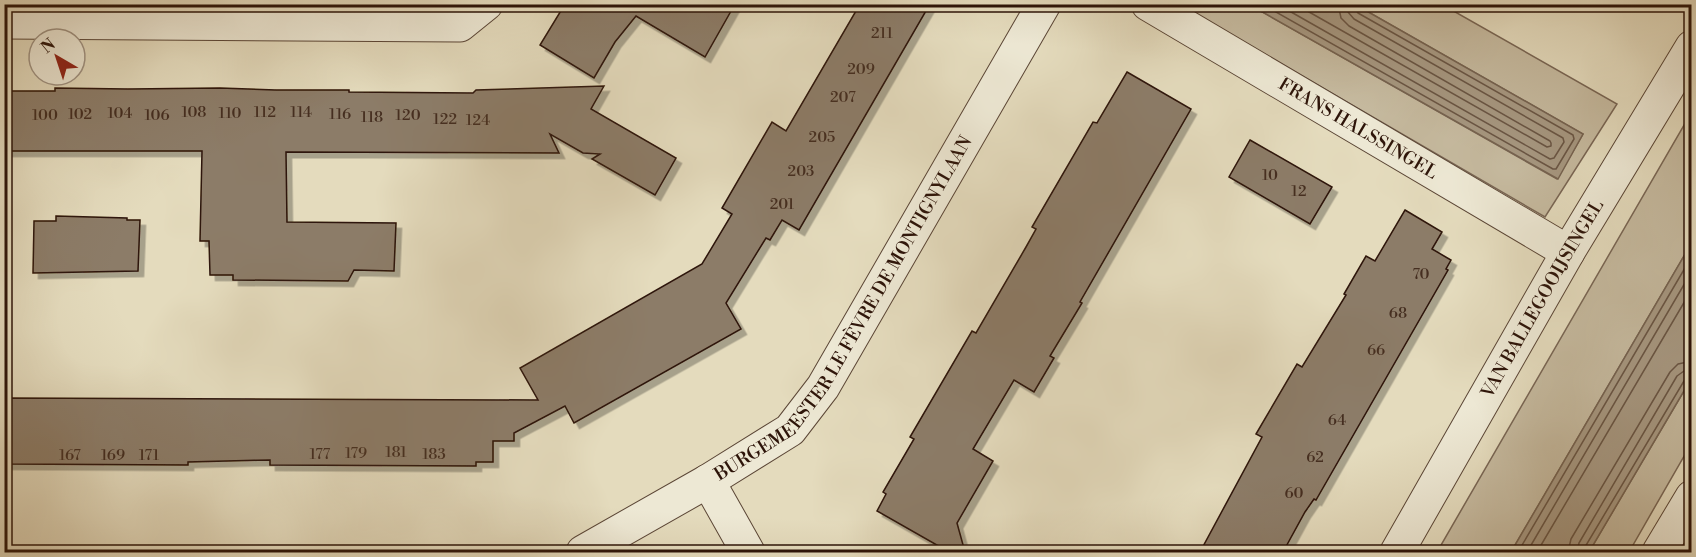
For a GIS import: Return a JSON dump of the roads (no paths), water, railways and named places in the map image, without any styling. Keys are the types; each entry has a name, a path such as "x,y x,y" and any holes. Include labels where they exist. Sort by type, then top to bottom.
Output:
{"street":[{"path":"4,22 460,25 486,4"},
{"name":"BURGEMEESTER LE FÈVRE DE MONTIGNYLAAN","path":"583,552 708,482 790,430 823,387 1044,4"},
{"name":"FRANS HALSSINGEL","path":"1148,4 1568,252"},
{"name":"VAN BALLEGOOIJSINGEL","path":"1397,552 1568,252 1692,47"},
{"path":"708,482 748,552"},
{"path":"1659,552 1692,497"}],"water":[{"path":"1250,5 1356,5 1583,134 1558,179"},
{"path":"1691,244 1691,379 1589,552 1511,552"}]}
